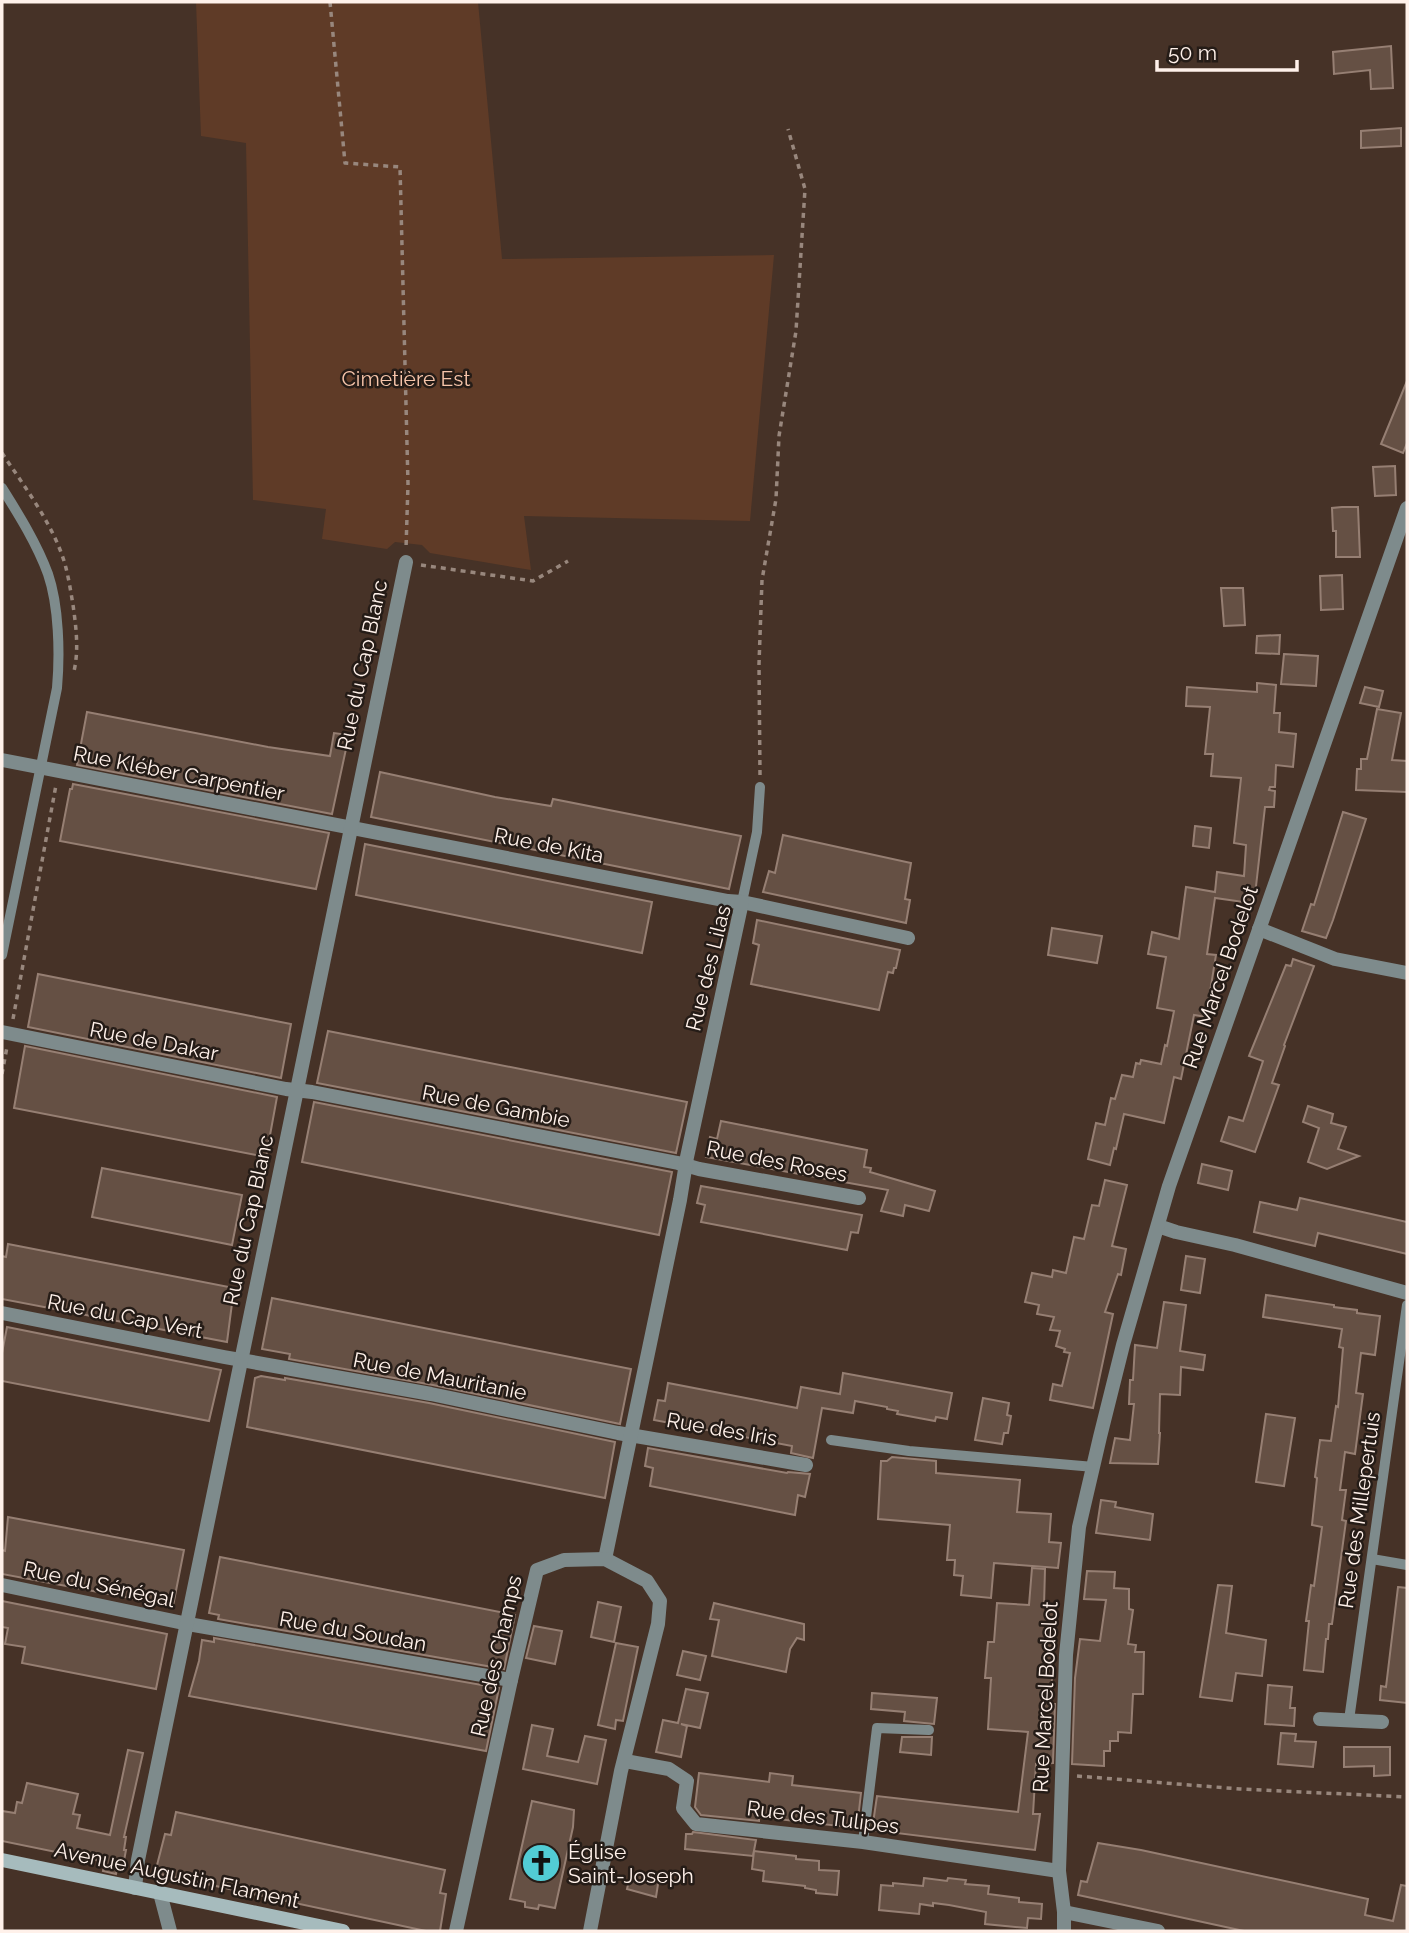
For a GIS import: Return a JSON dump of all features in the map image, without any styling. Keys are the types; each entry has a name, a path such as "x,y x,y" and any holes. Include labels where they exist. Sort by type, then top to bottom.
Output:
{"street":[{"name":"Rue Marcel Bodelot","path":"1064,1931 1059,1871 1061,1775 1066,1654 1079,1527 1123,1345 1173,1176 1407,508"},
{"name":"Rue du Cap Blanc","path":"135,1888 138,1860 240,1360 406,562"},
{"name":"Rue Kléber Carpentier","path":"2,760 349,828"},
{"name":"Rue de Kita","path":"349,828 742,902"},
{"name":"Rue des Lilas","path":"605,1559 742,902 908,939"},
{"path":"1259,929 1335,959 1407,973"},
{"name":"Rue de Dakar","path":"2,1031 297,1090"},
{"name":"Rue de Gambie","path":"297,1090 687,1165"},
{"name":"Rue des Roses","path":"687,1165 859,1198"},
{"path":"1158,1226 1407,1293"},
{"name":"Rue du Cap Vert","path":"2,1313 240,1360"},
{"name":"Rue de Mauritanie","path":"240,1360 431,1394 632,1435"},
{"name":"Rue des Iris","path":"632,1435 806,1465"},
{"name":"Rue des Champs","path":"456,1931 537,1570 564,1560 605,1559 647,1581 660,1601 658,1624 621,1771 590,1931"},
{"name":"Rue du Sénégal","path":"2,1585 188,1624"},
{"name":"Rue du Soudan","path":"188,1624 511,1680"},
{"path":"1320,1719 1382,1723"},
{"name":"Rue des Tulipes","path":"625,1761 669,1769 687,1781 683,1808 696,1824 863,1842 1059,1871"},
{"name":"Avenue Augustin Flament","path":"2,1860 343,1931"},
{"path":"160,1893 170,1931"},
{"path":"1064,1912 1158,1931"}],"lane":[{"path":"2,488 48,575 54,602 59,658 57,688 2,955"},
{"path":"742,902 757,832 760,787"},
{"name":"Rue des Millepertuis","path":"1349,1720 1407,1305"},
{"path":"831,1440 909,1451 1094,1467"},
{"path":"1372,1559 1407,1565"},
{"path":"863,1842 877,1728 929,1730"}],"path":[{"path":"330,2 345,163 400,167 408,484 406,562 533,581 568,561"},
{"path":"760,787 759,664 762,580 776,499 779,436 796,331 805,189 788,129"},
{"path":"1061,1775 1240,1789 1407,1797"}],"green space":[{"name":"Cimetière Est","path":"196,2 478,2 502,259 774,255 750,521 524,516 531,570 430,553 422,545 395,542 387,549 322,539 326,509 253,500 246,143 201,136"}],"building":[{"path":"1391,46 1393,88 1371,89 1370,70 1334,74 1333,52"},
{"path":"1401,128 1401,146 1361,148 1361,131"},
{"path":"1407,381 1407,443 1403,453 1381,444"},
{"path":"1395,466 1396,495 1375,496 1373,467"},
{"path":"1358,507 1360,557 1336,557 1336,531 1333,531 1332,508"},
{"path":"1342,575 1343,609 1321,610 1320,576"},
{"path":"1221,588 1243,588 1245,625 1224,626"},
{"path":"1280,635 1279,654 1256,653 1257,636"},
{"path":"1284,654 1318,656 1316,686 1281,684"},
{"path":"1257,683 1276,685 1274,713 1280,713 1279,732 1296,734 1293,767 1276,765 1275,787 1270,787 1269,790 1275,791 1274,807 1265,807 1255,895 1252,895 1250,903 1215,898 1207,954 1216,955 1206,1017 1194,1015 1181,1079 1174,1077 1164,1123 1124,1114 1110,1165 1088,1159 1096,1123 1105,1125 1111,1098 1115,1099 1122,1075 1133,1077 1136,1063 1140,1064 1141,1060 1161,1064 1165,1045 1167,1046 1174,1011 1157,1008 1166,957 1148,954 1152,932 1179,939 1186,887 1215,892 1217,872 1244,876 1246,845 1234,843 1241,778 1211,776 1213,754 1205,754 1210,707 1186,706 1187,687 1257,692"},
{"path":"1365,687 1383,691 1379,707 1360,703"},
{"path":"1377,709 1401,713 1392,760 1407,761 1407,792 1356,790 1357,769 1361,769 1361,759 1367,759"},
{"path":"87,712 268,747 330,756 334,733 349,735 332,814 77,765"},
{"path":"380,772 495,797 551,806 553,799 741,836 729,889 371,817"},
{"path":"73,784 329,833 316,889 60,841"},
{"path":"1343,812 1366,819 1326,938 1302,931 1311,904 1314,905"},
{"path":"1195,826 1211,828 1209,848 1193,846"},
{"path":"783,835 911,863 905,899 910,900 906,923 763,892 769,871 775,873"},
{"path":"365,844 652,902 642,953 356,895"},
{"path":"757,920 900,950 896,968 893,973 888,972 879,1010 751,984 759,945 753,943"},
{"path":"1052,928 1102,936 1097,963 1048,955"},
{"path":"1293,959 1314,966 1284,1045 1272,1083 1279,1085 1255,1152 1221,1141 1229,1117 1243,1121 1263,1061 1249,1056 1286,965 1291,966"},
{"path":"38,974 291,1024 281,1078 28,1027"},
{"path":"328,1031 687,1102 676,1153 317,1083"},
{"path":"25,1046 277,1097 266,1157 14,1108"},
{"path":"314,1102 672,1172 659,1235 302,1162"},
{"path":"1308,1106 1333,1114 1331,1123 1346,1127 1338,1149 1359,1156 1327,1169 1308,1162 1319,1128 1303,1122"},
{"path":"721,1121 867,1150 864,1167 871,1168 870,1172 935,1191 929,1211 905,1205 903,1216 881,1211 888,1190 706,1157 710,1137 717,1139"},
{"path":"1202,1164 1232,1171 1228,1190 1198,1183"},
{"path":"102,1168 242,1195 232,1245 92,1217"},
{"path":"1105,1180 1127,1185 1112,1246 1126,1249 1121,1275 1118,1274 1105,1312 1113,1314 1093,1408 1050,1400 1053,1384 1062,1386 1070,1353 1056,1346 1060,1331 1050,1330 1054,1317 1037,1314 1039,1305 1025,1302 1032,1273 1052,1277 1053,1270 1066,1273 1074,1237 1084,1239 1092,1205 1099,1206"},
{"path":"701,1186 862,1215 858,1233 851,1232 847,1250 701,1222 705,1205 697,1203"},
{"path":"1300,1198 1407,1222 1407,1254 1318,1233 1315,1246 1254,1232 1260,1202 1297,1210"},
{"path":"8,1244 234,1288 227,1342 2,1299 2,1256 6,1257"},
{"path":"1186,1256 1205,1259 1200,1293 1181,1290"},
{"path":"1266,1295 1334,1305 1357,1310 1357,1313 1380,1316 1375,1355 1361,1353 1356,1393 1363,1394 1355,1454 1345,1452 1340,1490 1346,1490 1342,1520 1346,1521 1323,1672 1304,1670 1309,1621 1306,1621 1322,1527 1312,1525 1315,1477 1320,1440 1331,1441 1336,1406 1338,1407 1342,1329 1263,1317"},
{"path":"272,1298 631,1369 620,1424 433,1385 289,1359 290,1354 262,1349"},
{"path":"1164,1302 1186,1305 1180,1351 1205,1355 1203,1370 1181,1367 1180,1395 1160,1394 1158,1464 1110,1463 1115,1438 1130,1440 1134,1404 1129,1404 1130,1380 1133,1380 1135,1345 1157,1348"},
{"path":"7,1327 221,1370 209,1421 2,1381 2,1353"},
{"path":"843,1373 952,1393 947,1419 936,1417 935,1421 897,1414 898,1411 887,1407 855,1401 853,1413 822,1408 813,1458 791,1453 792,1446 654,1420 658,1400 665,1401 668,1383 797,1408 801,1387 840,1394"},
{"path":"261,1376 429,1403 615,1442 605,1498 247,1427 255,1378"},
{"path":"983,1398 1009,1403 1007,1415 1011,1416 1008,1433 1004,1433 1002,1444 975,1440"},
{"path":"1266,1414 1295,1418 1284,1486 1256,1482"},
{"path":"648,1448 787,1473 810,1474 805,1497 798,1495 795,1515 650,1486 653,1468 645,1466"},
{"path":"892,1457 936,1461 936,1473 1020,1480 1017,1512 1051,1514 1049,1542 1061,1543 1058,1568 994,1563 991,1598 961,1595 963,1576 954,1575 955,1560 947,1560 950,1525 878,1519 881,1461"},
{"path":"1101,1500 1116,1502 1115,1507 1153,1514 1150,1540 1096,1533"},
{"path":"8,1517 184,1550 173,1606 2,1574 2,1550 5,1551"},
{"path":"220,1557 515,1615 504,1669 218,1619 219,1615 209,1613"},
{"path":"1032,1568 1045,1569 1044,1606 1055,1607 1051,1704 1055,1704 1053,1763 1036,1764 1033,1814 1040,1814 1035,1850 872,1830 877,1796 1018,1812 1028,1732 988,1729 991,1678 985,1678 988,1642 994,1642 997,1603 1029,1605"},
{"path":"1087,1571 1115,1572 1114,1588 1129,1589 1129,1609 1133,1610 1128,1644 1136,1645 1135,1652 1144,1652 1143,1694 1133,1694 1131,1733 1118,1732 1118,1741 1110,1741 1110,1751 1104,1751 1104,1766 1072,1764 1075,1678 1080,1639 1100,1641 1106,1600 1084,1599"},
{"path":"1218,1585 1232,1586 1226,1633 1266,1640 1262,1676 1236,1673 1232,1701 1200,1697"},
{"path":"1398,1587 1407,1588 1407,1703 1380,1700 1381,1686 1386,1687"},
{"path":"2,1601 167,1634 156,1689 22,1663 25,1647 5,1644 8,1628 2,1627"},
{"path":"598,1602 621,1607 614,1642 591,1637"},
{"path":"714,1603 804,1624 804,1640 797,1638 790,1649 786,1672 712,1656 719,1620 710,1619"},
{"path":"534,1626 562,1631 555,1664 526,1658"},
{"path":"214,1638 499,1688 486,1751 189,1696 202,1640 214,1642"},
{"path":"616,1643 638,1647 623,1721 616,1720 615,1729 598,1725"},
{"path":"683,1651 706,1656 700,1680 677,1675"},
{"path":"1268,1685 1292,1687 1290,1708 1295,1708 1294,1726 1265,1724"},
{"path":"686,1689 708,1693 700,1728 681,1724 687,1726 681,1757 656,1752 663,1720 678,1723"},
{"path":"872,1693 937,1698 934,1724 904,1721 905,1712 871,1709"},
{"path":"532,1725 553,1729 547,1756 578,1762 585,1736 606,1740 597,1784 523,1769"},
{"path":"1281,1733 1296,1734 1295,1741 1316,1742 1313,1767 1278,1764"},
{"path":"902,1737 932,1737 931,1755 900,1752"},
{"path":"1344,1747 1390,1747 1390,1775 1374,1776 1374,1766 1344,1767"},
{"path":"128,1750 143,1753 124,1837 126,1850 123,1866 118,1865 116,1874 103,1871 105,1862 2,1841 2,1811 15,1813 17,1802 22,1803 27,1783 78,1794 73,1814 80,1815 77,1828 110,1835"},
{"path":"699,1773 769,1782 770,1773 793,1776 792,1785 861,1793 857,1828 759,1817 759,1821 701,1815 695,1807"},
{"name":"Église Saint-Joseph","path":"532,1801 574,1810 573,1827 555,1908 539,1905 538,1909 525,1907 525,1902 510,1899"},
{"path":"176,1812 445,1870 440,1893 446,1894 440,1931 426,1931 155,1873 165,1834 171,1835"},
{"path":"693,1832 756,1840 753,1856 685,1849 686,1834"},
{"path":"1098,1843 1368,1899 1365,1915 1393,1921 1401,1885 1407,1886 1407,1931 1244,1931 1078,1895 1081,1881 1087,1882"},
{"path":"754,1851 819,1861 819,1870 839,1871 837,1895 816,1893 816,1890 805,1886 763,1881 764,1871 752,1869"},
{"path":"631,1872 659,1878 656,1897 627,1889"},
{"path":"924,1878 966,1880 965,1884 989,1886 988,1894 1019,1898 1019,1902 1042,1904 1041,1919 1028,1918 1027,1928 985,1924 986,1912 933,1903 933,1906 920,1904 919,1914 879,1910 881,1885 893,1886 893,1883 923,1886"}],"place":[{"name":"Église Saint-Joseph","path":"541,1863"}]}
